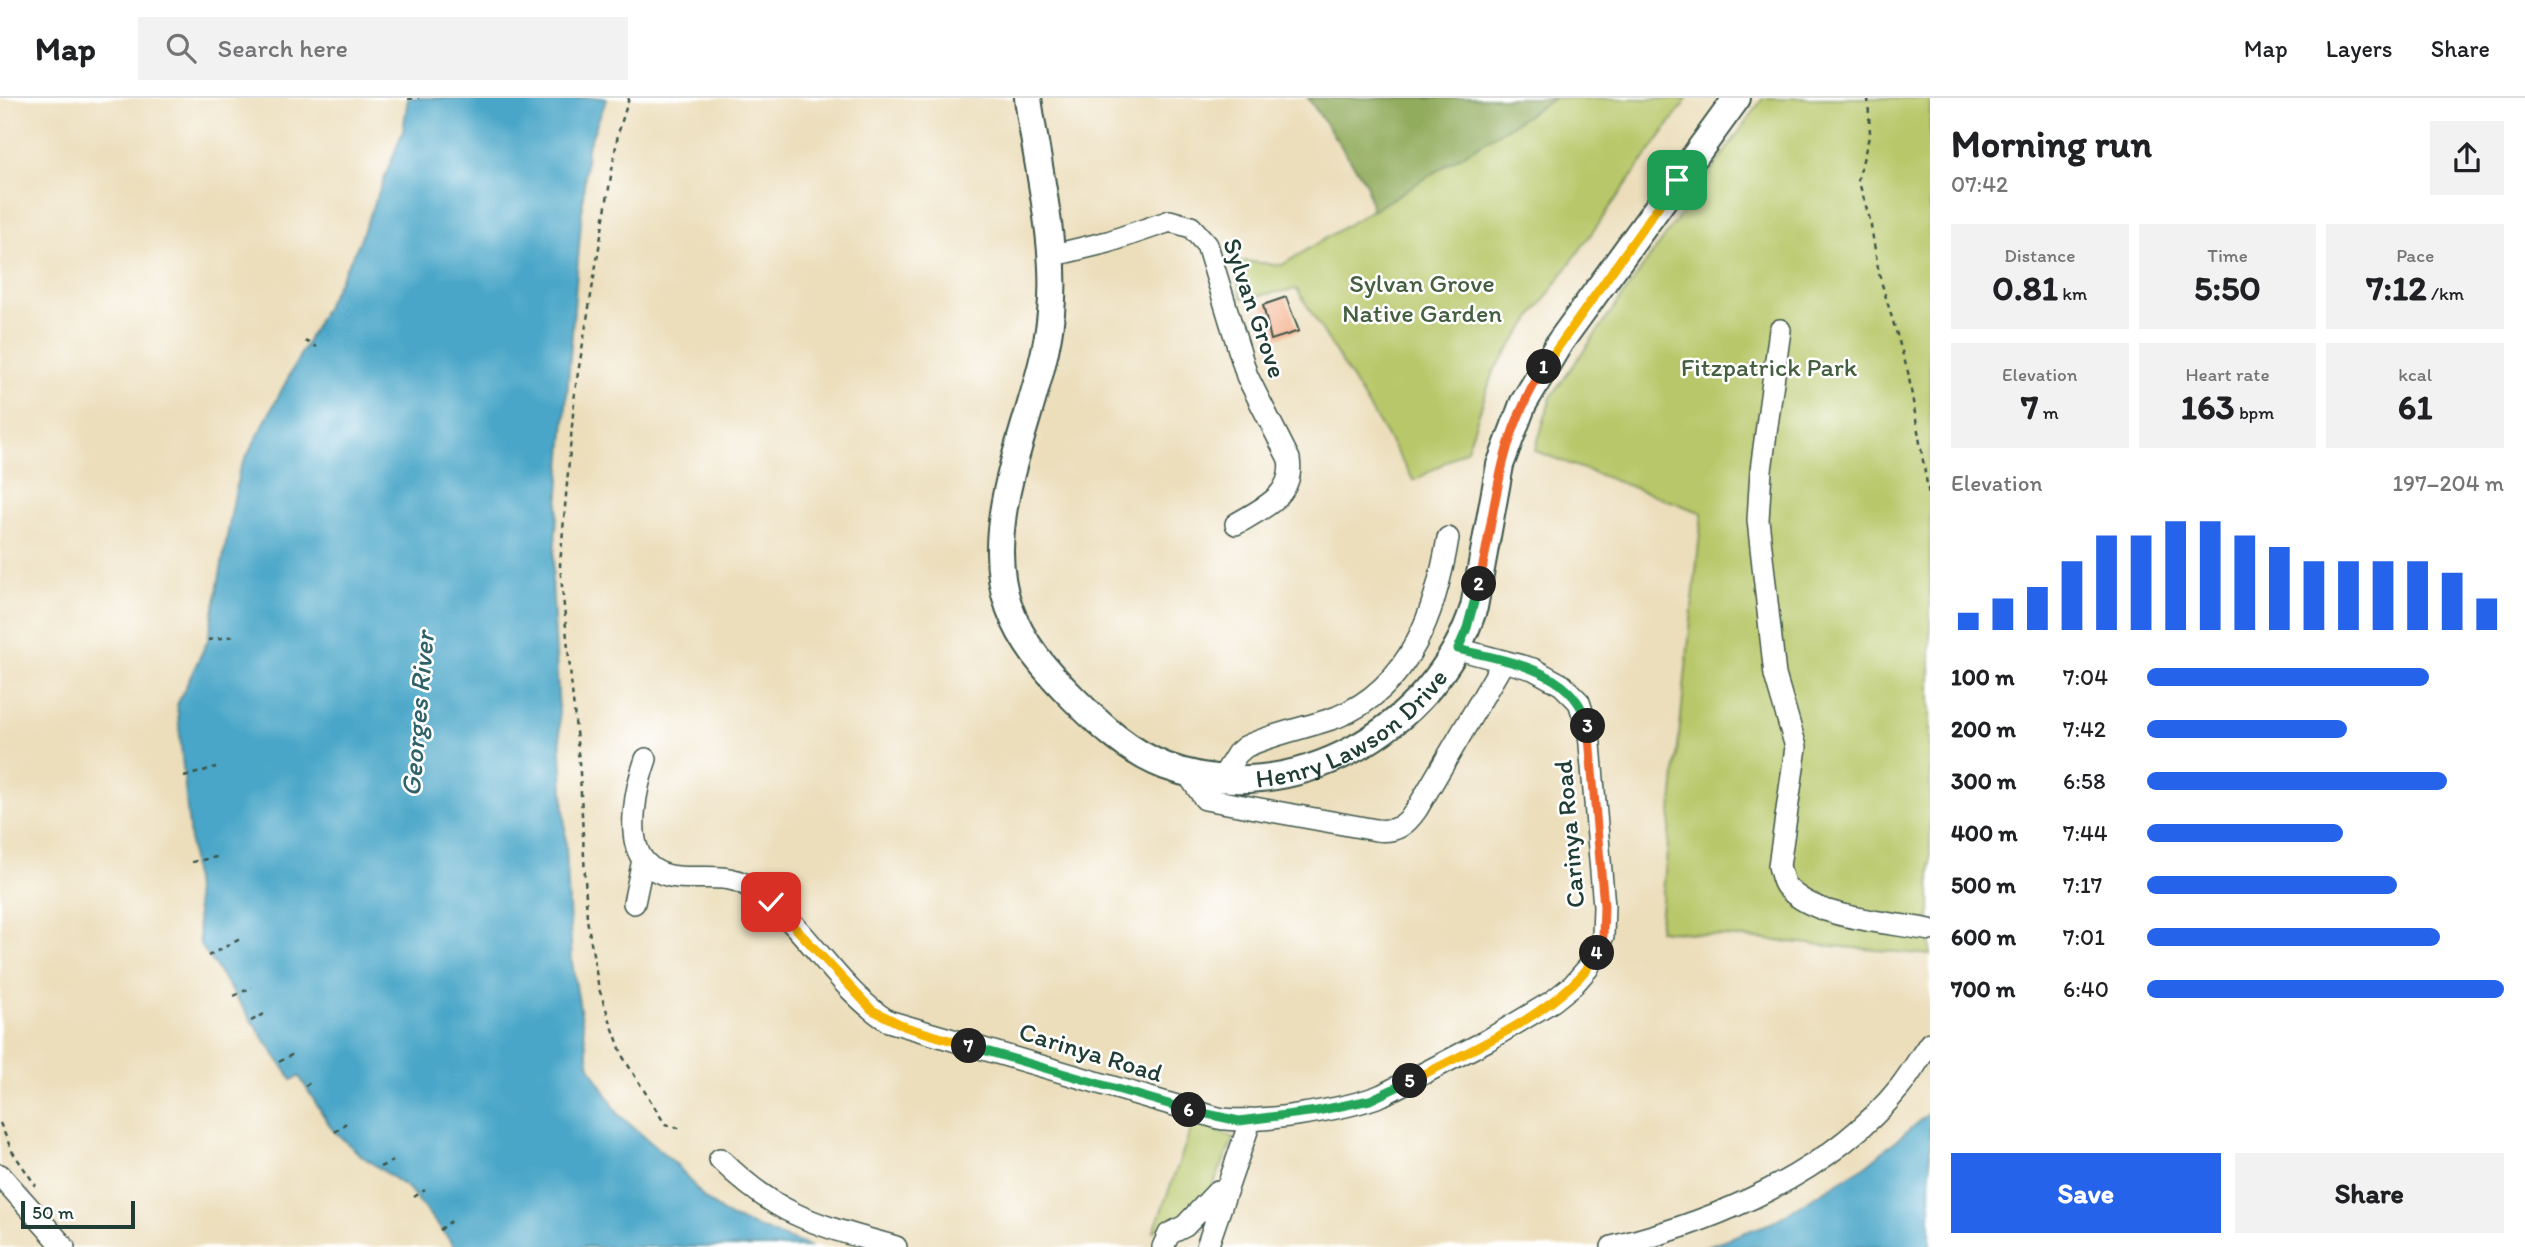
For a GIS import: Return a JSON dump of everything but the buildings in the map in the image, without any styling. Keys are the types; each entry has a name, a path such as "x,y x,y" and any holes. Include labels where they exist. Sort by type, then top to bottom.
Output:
{"main road":[{"name":"Henry Lawson Drive","path":"1028,98 1051,256 1052,302 1048,334 1011,482 1001,536 1000,567 1005,595 1015,624 1030,650 1072,697 1128,747 1164,766 1187,773 1222,778 1260,778 1316,766 1352,750 1412,708 1430,690 1458,649 1476,596 1500,465 1523,404 1560,342 1737,98"}],"street":[{"name":"Sylvan Grove","path":"1051,256 1108,242 1170,221 1191,227 1207,245 1247,376 1289,459 1291,469 1290,480 1278,498 1236,524"},
{"path":"1780,330 1761,470 1758,520 1775,675 1796,747 1779,866 1784,884 1802,900 1859,917 1930,930"},
{"path":"1222,778 1231,761 1245,747 1352,709 1391,678 1411,653 1431,612 1448,538"},
{"name":"Carinya Road","path":"643,860 663,874 732,878 746,885 783,913 856,995 888,1021 1218,1118 1251,1119 1348,1106 1391,1091 1488,1040 1553,1001 1573,985 1595,957 1603,936 1604,906 1587,721 1578,702 1562,685 1533,669 1458,649"},
{"name":"Henry Lawson Drive","path":"1187,773 1205,799 1376,831 1395,830 1403,826 1417,808 1504,661"},
{"path":"634,903 643,860 638,849 634,808 636,788 646,759"},
{"path":"1612,1247 1705,1220 1758,1196 1805,1168 1867,1120 1900,1087 1930,1042"},
{"path":"1207,1247 1251,1119"},
{"path":"720,1159 747,1186 776,1207 815,1224 896,1247"},
{"path":"1163,1247 1168,1234 1185,1226 1212,1201 1230,1174"},
{"path":"0,1175 64,1247"}],"path":[{"path":"408,99 419,98"},
{"path":"629,98 618,134 575,391 560,565 580,773 587,919 599,989 623,1057 665,1124 682,1129"},
{"path":"1868,98 1870,133 1858,179 1870,220 1879,274 1908,372 1927,497 1930,502"},
{"path":"305,341 317,347"},
{"path":"208,640 234,636"},
{"path":"184,777 216,767"},
{"path":"192,862 221,856"},
{"path":"208,956 240,939"},
{"path":"234,996 251,987"},
{"path":"251,1021 264,1014"},
{"path":"279,1062 292,1054"},
{"path":"305,1086 311,1082"},
{"path":"335,1132 346,1122"},
{"path":"0,1123 12,1151 37,1188"},
{"path":"380,1167 393,1161"},
{"path":"414,1197 425,1190"},
{"path":"440,1230 451,1221"}],"green space":[{"path":"1308,98 1555,98 1372,211 1366,183"},
{"name":"Sylvan Grove Native Garden","path":"1555,98 1687,99 1493,372 1467,449 1414,481 1297,289 1242,298 1231,260 1282,265"},
{"name":"Fitzpatrick Park","path":"1763,98 1930,98 1930,955 1659,930 1702,513 1535,451 1551,397"},
{"path":"1194,1121 1234,1138 1203,1208 1154,1231"}],"water":[{"name":"Georges River","path":"408,98 607,98 587,149 552,579 572,962 590,1067 619,1115 678,1166 704,1198 730,1217 811,1247 455,1247 409,1189 359,1154 332,1129 299,1076 292,1080 200,944 177,705 208,640 239,471 357,247 403,131"},
{"path":"1930,1112 1930,1247 1704,1247 1771,1223 1868,1164"}],"route":[{"path":"771,902 795,925 856,995 888,1021 1228,1120 1239,1121 1317,1111 1370,1100 1488,1040 1553,1001 1588,968 1600,946 1605,922 1587,721 1574,696 1548,677 1533,669 1458,649 1474,607 1500,465 1515,421 1560,342 1677,180"}]}
